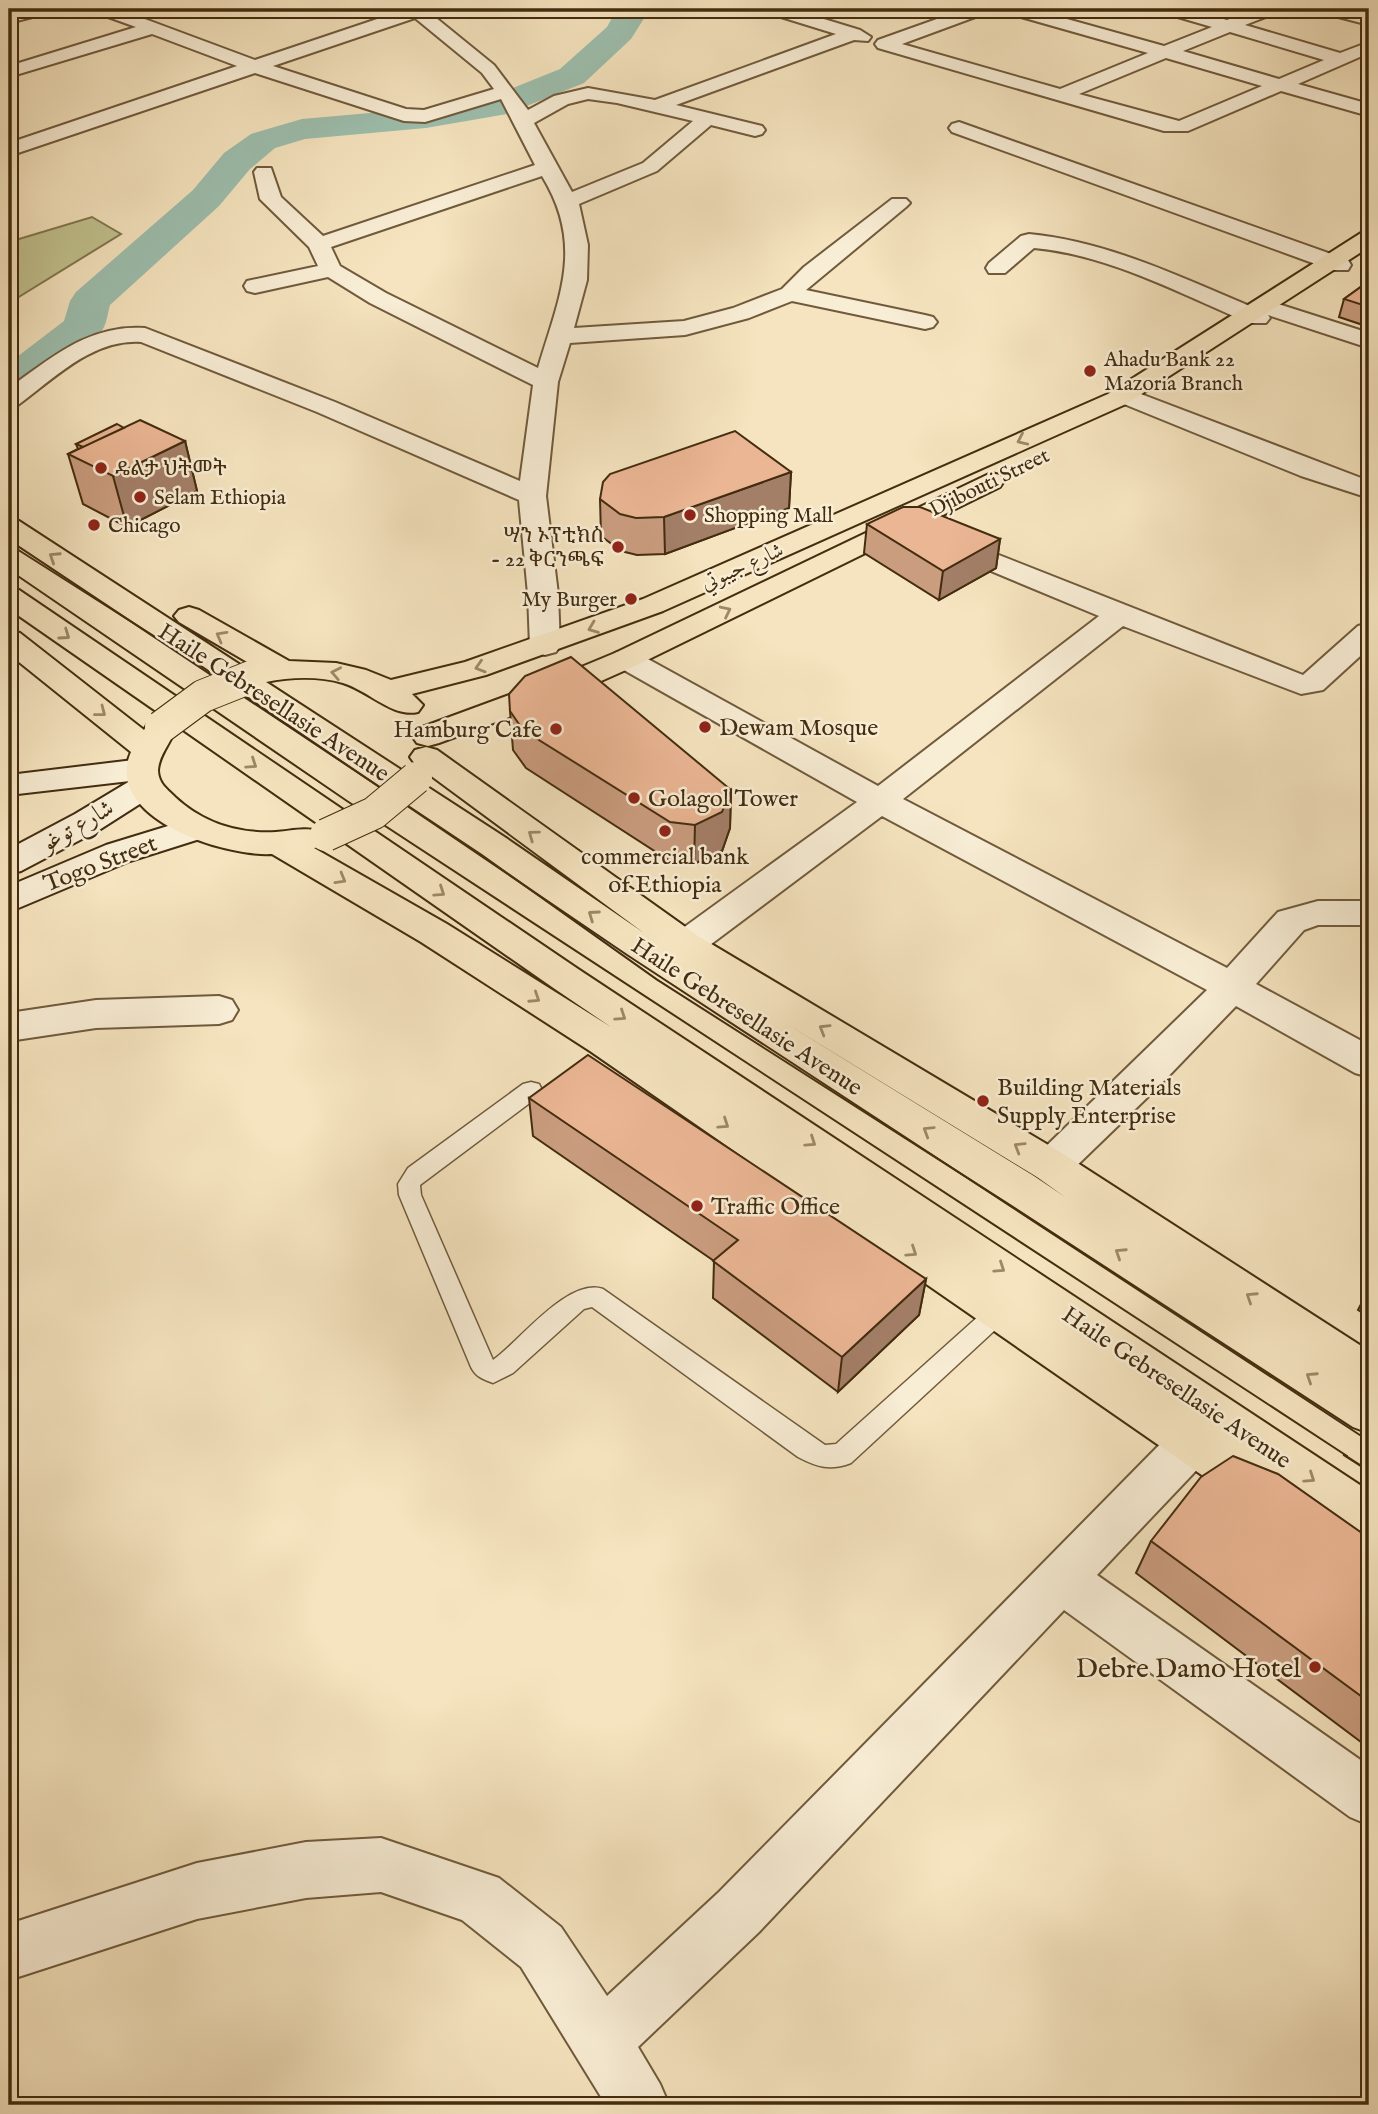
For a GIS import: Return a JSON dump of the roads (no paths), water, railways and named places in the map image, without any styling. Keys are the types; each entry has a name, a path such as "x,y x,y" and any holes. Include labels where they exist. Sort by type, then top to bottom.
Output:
{"main road":[{"name":"Djibouti Street","path":"423,757 561,687 626,659 904,525 1108,423 1133,399 1369,238"},
{"name":"Djibouti Street","path":"1335,263 1369,246"},
{"name":"Djibouti Street","path":"1084,412 1117,399 1259,314"},
{"name":"شارع جيبوتي","path":"389,690 475,669 653,605 1084,412"},
{"path":"9,498 212,631 281,669"},
{"name":"Haile Gebresellasie Avenue","path":"9,527 494,846 671,970 1369,1413"},
{"name":"Haile Gebresellasie Avenue","path":"9,596 565,978 1365,1536"},
{"path":"9,639 149,758 172,815 194,829 223,838 282,845 349,828 378,813 423,757"},
{"path":"149,758 178,710 199,696 251,677 281,669 333,671 389,690 414,711 423,757 685,945 1051,1166 1369,1375"},
{"path":"282,845 434,933 603,1041 1192,1443 1365,1536"}],"street":[{"path":"9,18 42,9"},
{"path":"9,150 419,9 488,69 514,104 547,168 568,201 577,245 576,280 546,382 532,496 543,594 545,646"},
{"path":"884,44 980,9"},
{"path":"1013,9 1369,110"},
{"path":"1170,9 1341,59"},
{"path":"1064,94 1270,9"},
{"path":"1329,9 1369,20"},
{"path":"116,10 152,28 256,67 414,117 555,101 584,92 755,130"},
{"path":"789,10 884,44 1164,125 1181,127 1369,47"},
{"path":"1066,24 1090,14"},
{"path":"9,72 152,28"},
{"path":"656,106 854,34"},
{"path":"568,201 649,167 707,119"},
{"path":"19,124 50,137"},
{"path":"959,128 1335,263"},
{"path":"319,244 547,168"},
{"path":"264,172 271,199 319,244 331,270 377,298 546,382"},
{"path":"560,336 685,328 741,313 790,294 812,272 899,203"},
{"path":"996,268 1030,241 1061,244 1106,257 1259,314 1369,341"},
{"path":"255,286 331,270"},
{"path":"790,294 925,322"},
{"path":"9,400 82,349 104,337 126,332 145,335 326,407 532,496"},
{"path":"1133,399 1310,470 1369,490"},
{"path":"904,525 1301,685 1312,683 1369,632"},
{"path":"685,945 880,801 1120,614"},
{"path":"626,659 880,801 1234,988 1369,1063"},
{"path":"9,785 149,758"},
{"name":"شارع توغو","path":"9,863 87,822 149,758"},
{"name":"Togo Street","path":"9,900 118,853 194,829"},
{"path":"1051,1166 1234,988 1291,921 1302,914 1369,913"},
{"path":"9,1027 96,1014 219,1010"},
{"path":"602,2041 739,1912 1192,1443"},
{"path":"1061,1579 1369,1798"},
{"path":"9,1952 197,1891 306,1870 381,1865 479,1898 541,1947 602,2041 639,2105"}],"lane":[{"path":"531,1090 416,1174 409,1184 410,1195 484,1367 493,1372 504,1367 576,1302 595,1296 807,1449 823,1457 842,1455 999,1312"}],"waterway":[{"path":"9,381 34,366 84,326 90,301 206,198 237,161 263,141 302,129 426,118 495,107 572,76 620,32 630,12 635,9"}],"tram line":[{"path":"9,544 201,666 627,955 1369,1441"},
{"path":"9,570 347,801 1347,1456"},
{"path":"1344,1455 1369,1471"}],"place":[{"name":"Ahadu Bank 22 Mazoria Branch","path":"1090,371"},
{"name":"ዴልታ ህትመት","path":"101,468"},
{"name":"Selam Ethiopia","path":"140,497"},
{"name":"Shopping Mall","path":"690,515"},
{"name":"Chicago","path":"94,525"},
{"name":"ሣን ኦፕቲክስ - 22 ቅርንጫፍ","path":"618,547"},
{"name":"My Burger","path":"631,599"},
{"name":"Dewam Mosque","path":"705,727"},
{"name":"Hamburg Cafe","path":"556,729"},
{"name":"Golagol Tower","path":"634,798"},
{"name":"commercial bank of Ethiopia","path":"665,831"},
{"name":"Building Materials Supply Enterprise","path":"983,1101"},
{"name":"Traffic Office","path":"697,1206"},
{"name":"Debre Damo Hotel","path":"1315,1667"}]}
